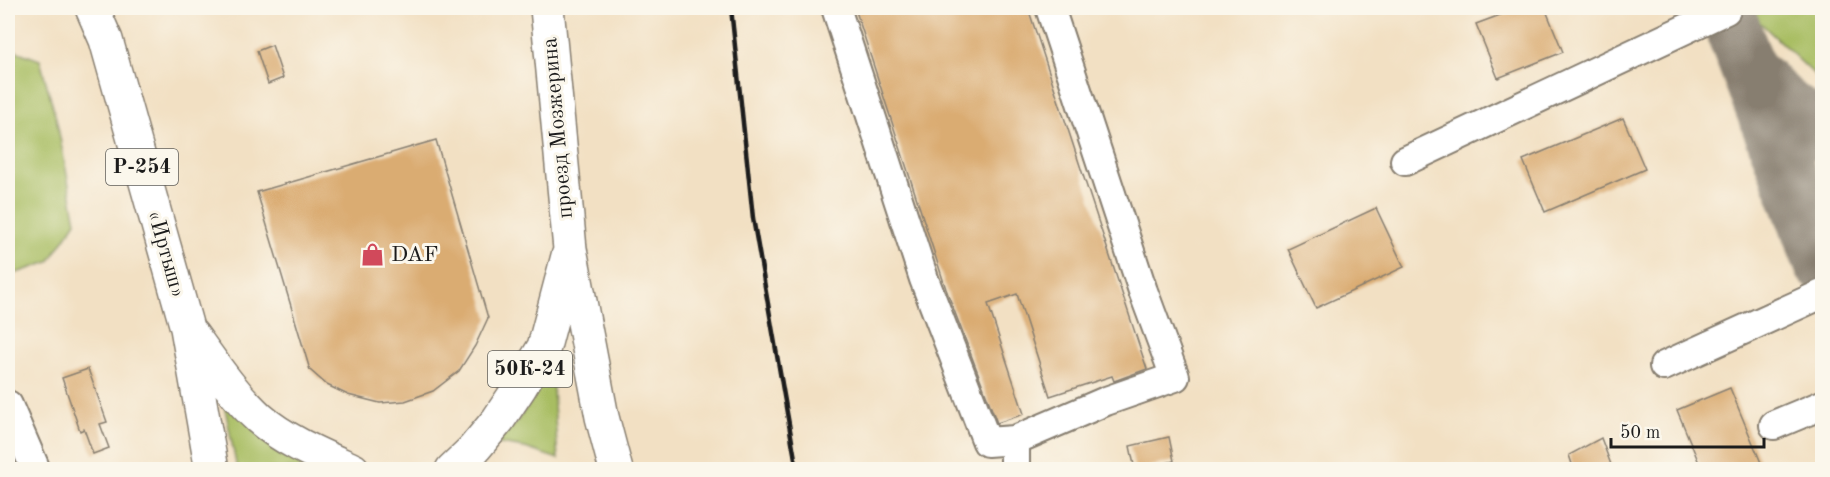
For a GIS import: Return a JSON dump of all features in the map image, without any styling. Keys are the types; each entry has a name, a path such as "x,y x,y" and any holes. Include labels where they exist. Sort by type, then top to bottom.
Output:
{"main road":[{"name":"«Иртыш»","path":"92,8 106,40 188,328"},
{"name":"проезд Мозжерина","path":"547,8 570,249 602,417 616,470"},
{"name":"проезд Мозжерина","path":"452,470 473,450 498,420 544,346 570,249"},
{"path":"188,328 212,470"},
{"path":"188,328 224,380 260,418 303,447 353,470"}],"street":[{"path":"836,8 924,279 987,442 1015,440 1106,401 1175,377 1143,291 1050,8"},
{"path":"1405,161 1726,10"},
{"path":"1664,366 1822,294"},
{"path":"8,405 36,470"},
{"path":"1774,425 1822,405"},
{"path":"1015,440 1015,470"}],"green space":[{"path":"1745,8 1822,8 1822,82"},
{"path":"8,48 40,60 57,122 76,222 49,262 8,276"},
{"path":"551,364 558,459 525,448 494,443 516,423"},
{"path":"222,393 323,469 237,469"}],"building":[{"path":"855,8 1028,8 1147,369 1114,381 1112,376 1050,396 1017,294 988,304 1024,414 997,423 946,289"},
{"path":"1519,8 1545,8 1563,52 1498,78 1476,24"},
{"path":"272,45 283,78 268,84 257,51"},
{"path":"1623,118 1645,169 1545,212 1523,160"},
{"name":"DAF","path":"436,140 488,318 475,346 459,371 433,391 405,401 380,403 348,395 327,385 310,370 257,192"},
{"path":"1376,208 1404,267 1316,308 1288,249"},
{"path":"88,369 107,422 100,424 109,448 93,454 84,429 80,431 62,378"},
{"path":"1730,388 1764,470 1702,470 1677,410"},
{"path":"1169,437 1174,461 1135,470 1130,446"},
{"path":"1601,438 1613,470 1574,470 1569,455"}],"taxiway":[{"path":"1725,8 1822,264"},
{"path":"1755,76 1783,104 1822,133"}],"railway":[{"path":"731,8 753,218 797,470"}],"place":[{"name":"DAF","path":"373,255"}]}
